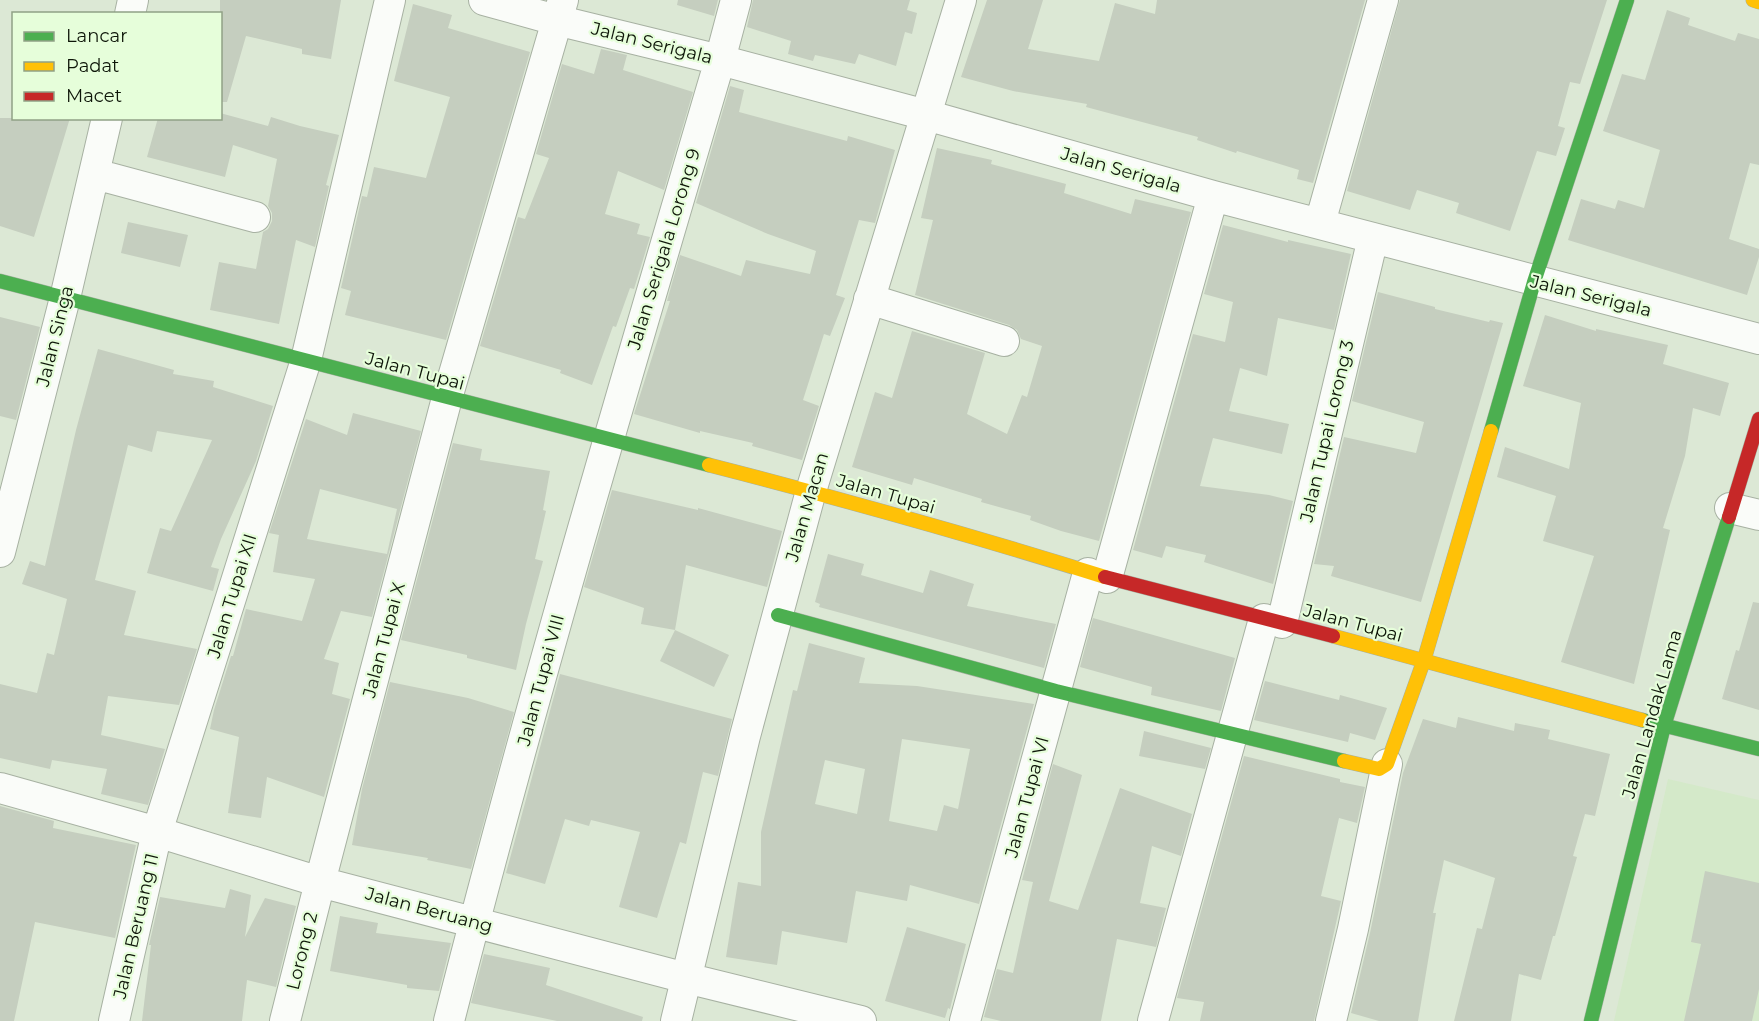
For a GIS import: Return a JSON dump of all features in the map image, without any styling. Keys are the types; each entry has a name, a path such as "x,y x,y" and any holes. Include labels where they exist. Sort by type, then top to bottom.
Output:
{"street":[{"name":"Jalan Tupai XII","path":"157,832 306,360 390,0"},
{"name":"Jalan Serigala","path":"484,0 560,10 720,60 1213,196 1534,282 1759,339"},
{"name":"Jalan Serigala Lorong 9","path":"608,439 736,0"},
{"name":"Jalan Macan","path":"676,1021 745,736 811,491 961,0"},
{"path":"1320,223 1383,0"},
{"path":"1331,1021 1388,764 1424,660 1534,282 1627,0"},
{"path":"1753,0 1759,2"},
{"name":"Jalan Tupai X","path":"320,882 447,398 560,10"},
{"name":"Jalan Singa","path":"0,552 65,298 107,120"},
{"path":"95,174 255,217"},
{"name":"Jalan Tupai VI","path":"965,1021 1056,691 1098,576 1213,196"},
{"name":"Jalan Tupai Lorong 3","path":"1153,1021 1232,735 1273,621 1373,238"},
{"name":"Jalan Tupai","path":"0,281 811,491 1015,549 1098,576 1424,660 1664,726 1759,749"},
{"path":"869,299 1004,341"},
{"name":"Jalan Landak Lama","path":"1591,1021 1664,726 1759,419"},
{"name":"Jalan Tupai VIII","path":"449,1021 474,922 608,439"},
{"path":"1730,508 1759,515"},
{"path":"778,615 1056,691 1232,735 1379,769 1388,764"},
{"name":"Jalan Beruang","path":"0,789 157,832 320,882 686,978 861,1021"},
{"name":"Jalan Beruang 11","path":"114,1021 157,832"},
{"name":"Lorong 2","path":"285,1021 320,882"}],"shaded area":[{"path":"1668,779 1759,800 1759,1021 1614,1021"}],"building":[{"path":"220,0 341,0 331,59 302,54 302,49 246,36 227,102 222,102 222,12 220,12"},
{"path":"678,0 718,0 714,16 677,5"},
{"path":"753,0 910,0 907,10 917,13 912,34 905,32 896,66 859,54 855,64 815,55 813,61 788,54 791,41 747,27"},
{"path":"987,0 1043,0 1028,49 1099,61 1115,3 1155,14 1157,0 1365,0 1313,183 1297,179 1299,170 1237,151 1236,153 1197,140 1198,137 1086,107 1087,104 1013,91 961,77"},
{"path":"1400,0 1607,0 1580,84 1570,82 1558,126 1565,128 1556,156 1537,151 1510,231 1456,213 1459,203 1417,190 1410,210 1347,191"},
{"path":"413,4 452,15 448,28 530,52 446,340 345,315 351,291 341,288 362,196 367,197 374,167 426,178 450,97 394,81"},
{"path":"1667,10 1690,18 1688,25 1735,41 1738,33 1759,39 1759,165 1750,163 1729,239 1759,249 1759,257 1747,295 1568,240 1581,199 1615,209 1618,200 1644,208 1660,150 1603,131 1622,74 1645,80"},
{"path":"601,49 627,55 623,70 693,92 664,190 618,171 605,214 640,224 637,234 650,237 634,289 630,288 616,327 613,326 592,385 560,373 561,370 480,346 518,217 525,219 549,158 536,154 562,64 594,74"},
{"path":"730,86 744,90 739,112 847,141 848,136 895,150 875,223 859,220 836,295 845,298 830,336 824,334 803,400 819,406 802,460 752,446 753,443 700,431 700,433 634,414 670,301 667,301 680,255 741,276 746,260 810,274 816,251 768,234 696,203"},
{"path":"222,114 268,126 271,117 339,135 326,185 329,186 315,247 296,240 279,324 210,310 219,262 256,269 263,232 268,229 272,221 272,213 268,206 277,159 233,145 225,177 147,157 157,120 222,120"},
{"path":"0,118 69,120 34,237 0,226"},
{"path":"937,148 992,160 991,164 1066,184 1064,193 1131,214 1135,199 1191,212 1099,541 1061,531 1030,520 1031,516 981,502 982,499 914,478 912,485 852,467 875,392 892,398 912,331 985,353 967,414 1007,434 1022,395 1027,397 1042,346 1021,339 1017,330 1009,325 915,295 933,220 921,218"},
{"path":"128,222 188,235 180,267 121,253"},
{"path":"1223,225 1288,242 1288,240 1351,254 1334,330 1278,318 1267,376 1240,368 1229,411 1289,424 1282,454 1213,438 1200,486 1269,495 1293,501 1273,584 1204,562 1206,555 1166,546 1162,558 1133,550 1193,334 1225,342 1233,302 1204,294"},
{"path":"1378,292 1435,307 1435,309 1489,322 1490,320 1503,323 1421,602 1331,576 1334,566 1314,564 1344,437 1416,453 1424,422 1352,401"},
{"path":"1545,315 1596,331 1596,329 1668,345 1663,364 1729,383 1720,416 1693,408 1685,456 1663,528 1670,530 1634,684 1561,662 1594,556 1543,541 1556,496 1497,477 1505,447 1569,469 1581,403 1523,386"},
{"path":"0,317 40,327 16,420 0,416"},
{"path":"98,349 174,370 173,374 214,381 213,387 273,406 256,461 211,567 219,569 213,591 147,573 160,528 171,531 212,440 157,431 152,452 128,445 95,580 136,591 124,635 197,649 179,705 108,696 101,735 165,749 148,805 101,794 107,769 52,760 50,769 0,758 0,684 37,693 47,653 54,655 67,599 22,584 30,561 45,566 76,430"},
{"path":"353,413 421,431 372,617 341,611 324,659 339,663 332,694 350,699 324,797 267,777 261,818 228,813 239,737 210,729 246,609 302,621 315,579 273,572 279,535 269,533 306,419 347,435","holes":["320,489 397,509 387,554 307,539"]},
{"path":"453,443 482,449 480,460 550,471 543,510 546,511 535,559 543,561 516,670 467,658 467,655 401,640"},
{"path":"612,490 698,510 698,508 782,531 767,587 686,565 675,630 641,624 644,608 584,587"},
{"path":"828,554 864,564 861,575 923,593 930,570 974,584 967,606 1056,624 1044,668 819,607 820,604 815,602"},
{"path":"1753,602 1759,603 1759,710 1722,699"},
{"path":"1093,618 1235,658 1221,711 1151,695 1152,687 1080,667"},
{"path":"675,630 729,655 714,687 660,661"},
{"path":"809,643 865,658 859,683 917,686 1034,704 979,904 910,885 907,901 856,891 847,943 782,931 777,965 726,957 738,882 761,886 761,832 793,690 797,691","holes":["902,739 970,749 958,809 944,805 937,831 889,821","825,760 865,769 857,814 815,804"]},
{"path":"560,674 732,719 718,776 703,772 686,844 680,842 657,918 619,907 640,832 591,820 589,826 565,819 545,884 506,873"},
{"path":"1265,681 1339,700 1340,695 1387,708 1375,740 1350,733 1348,742 1254,720"},
{"path":"390,682 468,698 514,712 471,869 427,860 428,858 352,845 362,789"},
{"path":"1458,717 1514,731 1515,723 1550,730 1548,739 1610,754 1595,816 1585,814 1573,856 1577,857 1541,980 1519,974 1511,1021 1454,1021 1477,928 1482,929 1495,878 1444,860 1433,913 1436,913 1418,1021 1379,1021 1351,1013 1403,773 1423,719 1456,728"},
{"path":"1144,731 1211,748 1205,769 1139,756"},
{"path":"1244,756 1365,787 1357,823 1339,818 1321,896 1341,901 1314,1021 1200,1021 1204,1002 1177,998"},
{"path":"1053,764 1082,775 1049,901 1078,910 1120,788 1192,814 1181,856 1152,846 1140,903 1166,908 1156,947 1117,939 1101,1021 1001,1021 984,1017 997,969 1013,973 1033,882 1022,880"},
{"path":"0,806 54,821 53,828 136,845 115,938 35,922 14,1021 0,1021"},
{"path":"1705,871 1759,883 1759,989 1752,1021 1684,1021 1701,944 1691,942"},
{"path":"230,889 251,895 245,937 265,898 296,906 276,987 247,980 242,1021 142,1021 151,945 149,945 160,897 225,908"},
{"path":"340,916 378,923 376,933 451,943 439,991 407,988 407,985 330,971"},
{"path":"907,927 966,944 950,1009 948,1008 945,1018 885,1001"},
{"path":"484,954 550,968 546,985 643,1017 642,1021 557,1021 471,1003"}],"traffic: fast":[{"path":"1491,431 1534,282 1627,0"},
{"path":"0,281 709,465"},
{"path":"1591,1021 1664,726 1729,517"},
{"path":"778,615 1056,691 1344,761"},
{"path":"1642,720 1759,749"}],"traffic: slow":[{"path":"1753,0 1759,2"},
{"path":"1344,761 1379,769 1387,764 1424,660 1491,431"},
{"path":"709,465 908,518 1105,577"},
{"path":"1333,636 1642,720"}],"traffic: jam":[{"path":"1729,517 1759,419"},
{"path":"1105,577 1333,636"}]}
